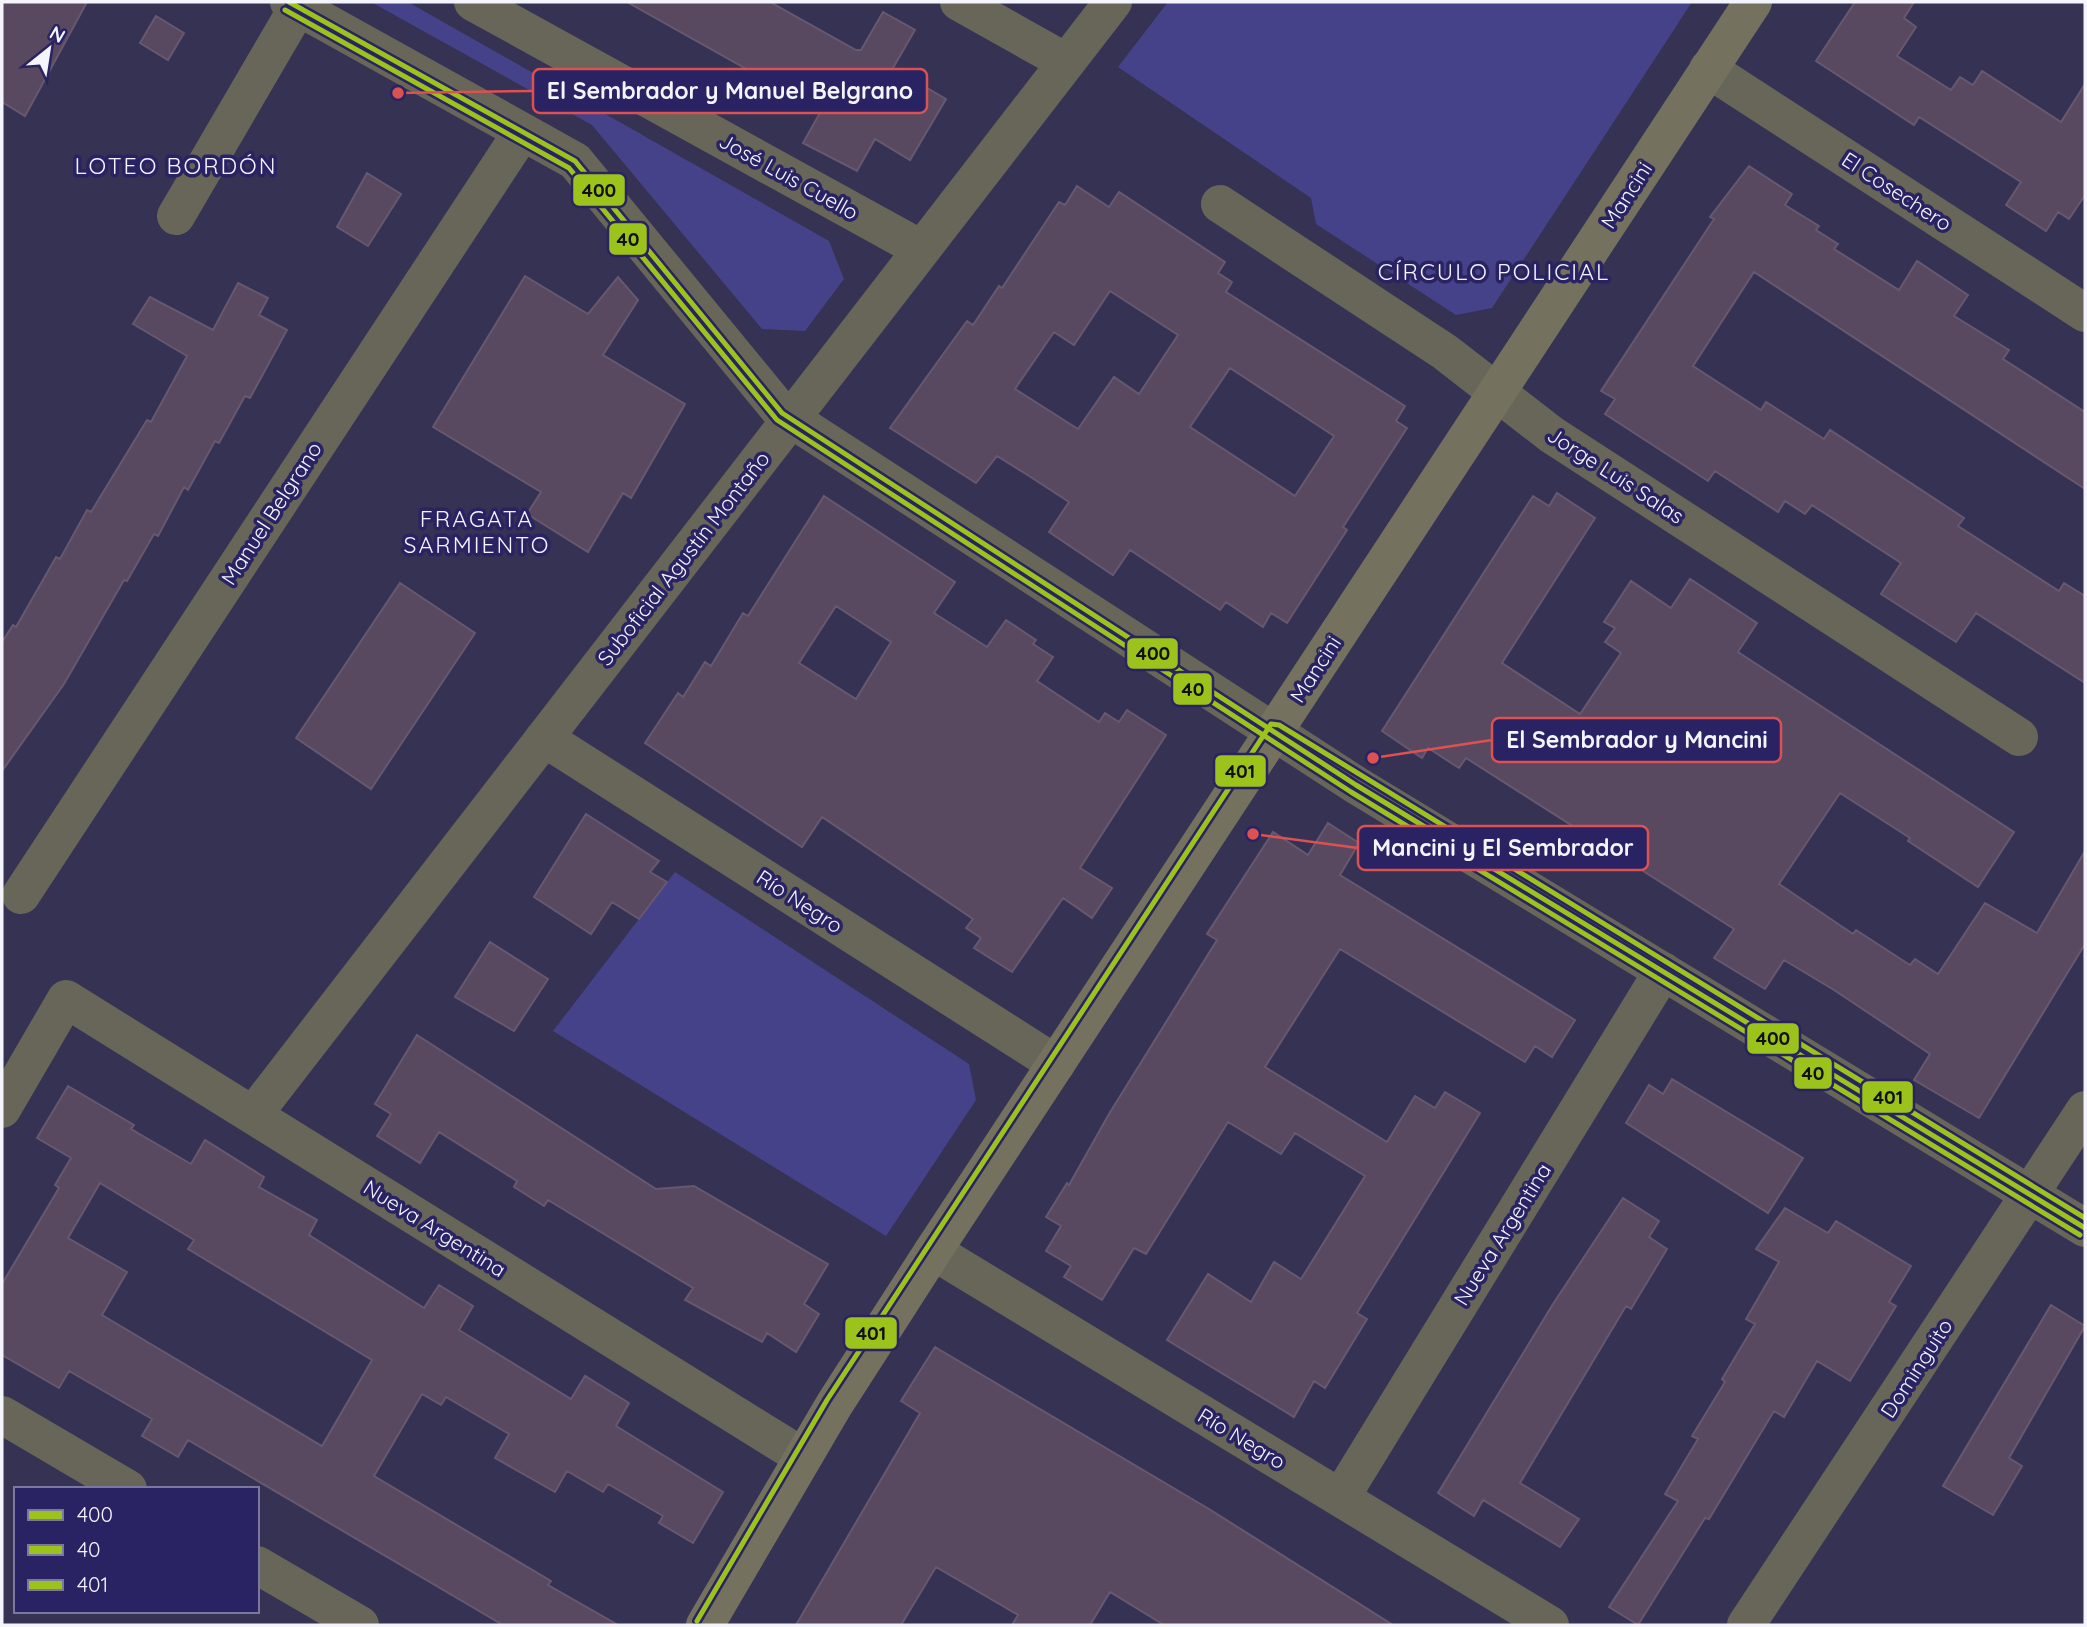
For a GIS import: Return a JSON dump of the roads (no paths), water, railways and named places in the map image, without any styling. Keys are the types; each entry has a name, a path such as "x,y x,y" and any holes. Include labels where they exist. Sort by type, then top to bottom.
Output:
{"street":[{"name":"José Luis Cuello","path":"473,2 921,249"},
{"path":"959,2 1066,62"},
{"name":"Suboficial Agustín Montaño","path":"253,1115 1112,2"},
{"name":"Mancini","path":"705,1625 803,1457 933,1251 1753,2"},
{"path":"176,216 293,4 575,161 782,413 1356,785 2085,1228"},
{"name":"El Cosechero","path":"1708,69 2085,313"},
{"name":"Manuel Belgrano","path":"21,895 522,132"},
{"name":"Jorge Luis Salas","path":"1220,204 1445,352 1552,435 2019,737"},
{"name":"Río Negro","path":"544,738 1056,1064"},
{"name":"Nueva Argentina","path":"1340,1497 1663,971"},
{"name":"Nueva Argentina","path":"2,1109 66,999 803,1457"},
{"name":"Dominguito","path":"1746,1625 2085,1110"},
{"name":"Río Negro","path":"933,1251 1550,1625"},
{"path":"2,1415 125,1487"},
{"path":"259,1566 360,1625"}],"place":[{"name":"El Sembrador y Manuel Belgrano","path":"398,93"},
{"name":"El Sembrador y Mancini","path":"1373,758"},
{"name":"Mancini y El Sembrador","path":"1253,834"}],"district":[{"name":"LOTEO BORDÓN","path":"176,165"},
{"name":"CÍRCULO POLICIAL","path":"1494,271"},
{"name":"FRAGATA SARMIENTO","path":"477,531"}]}
